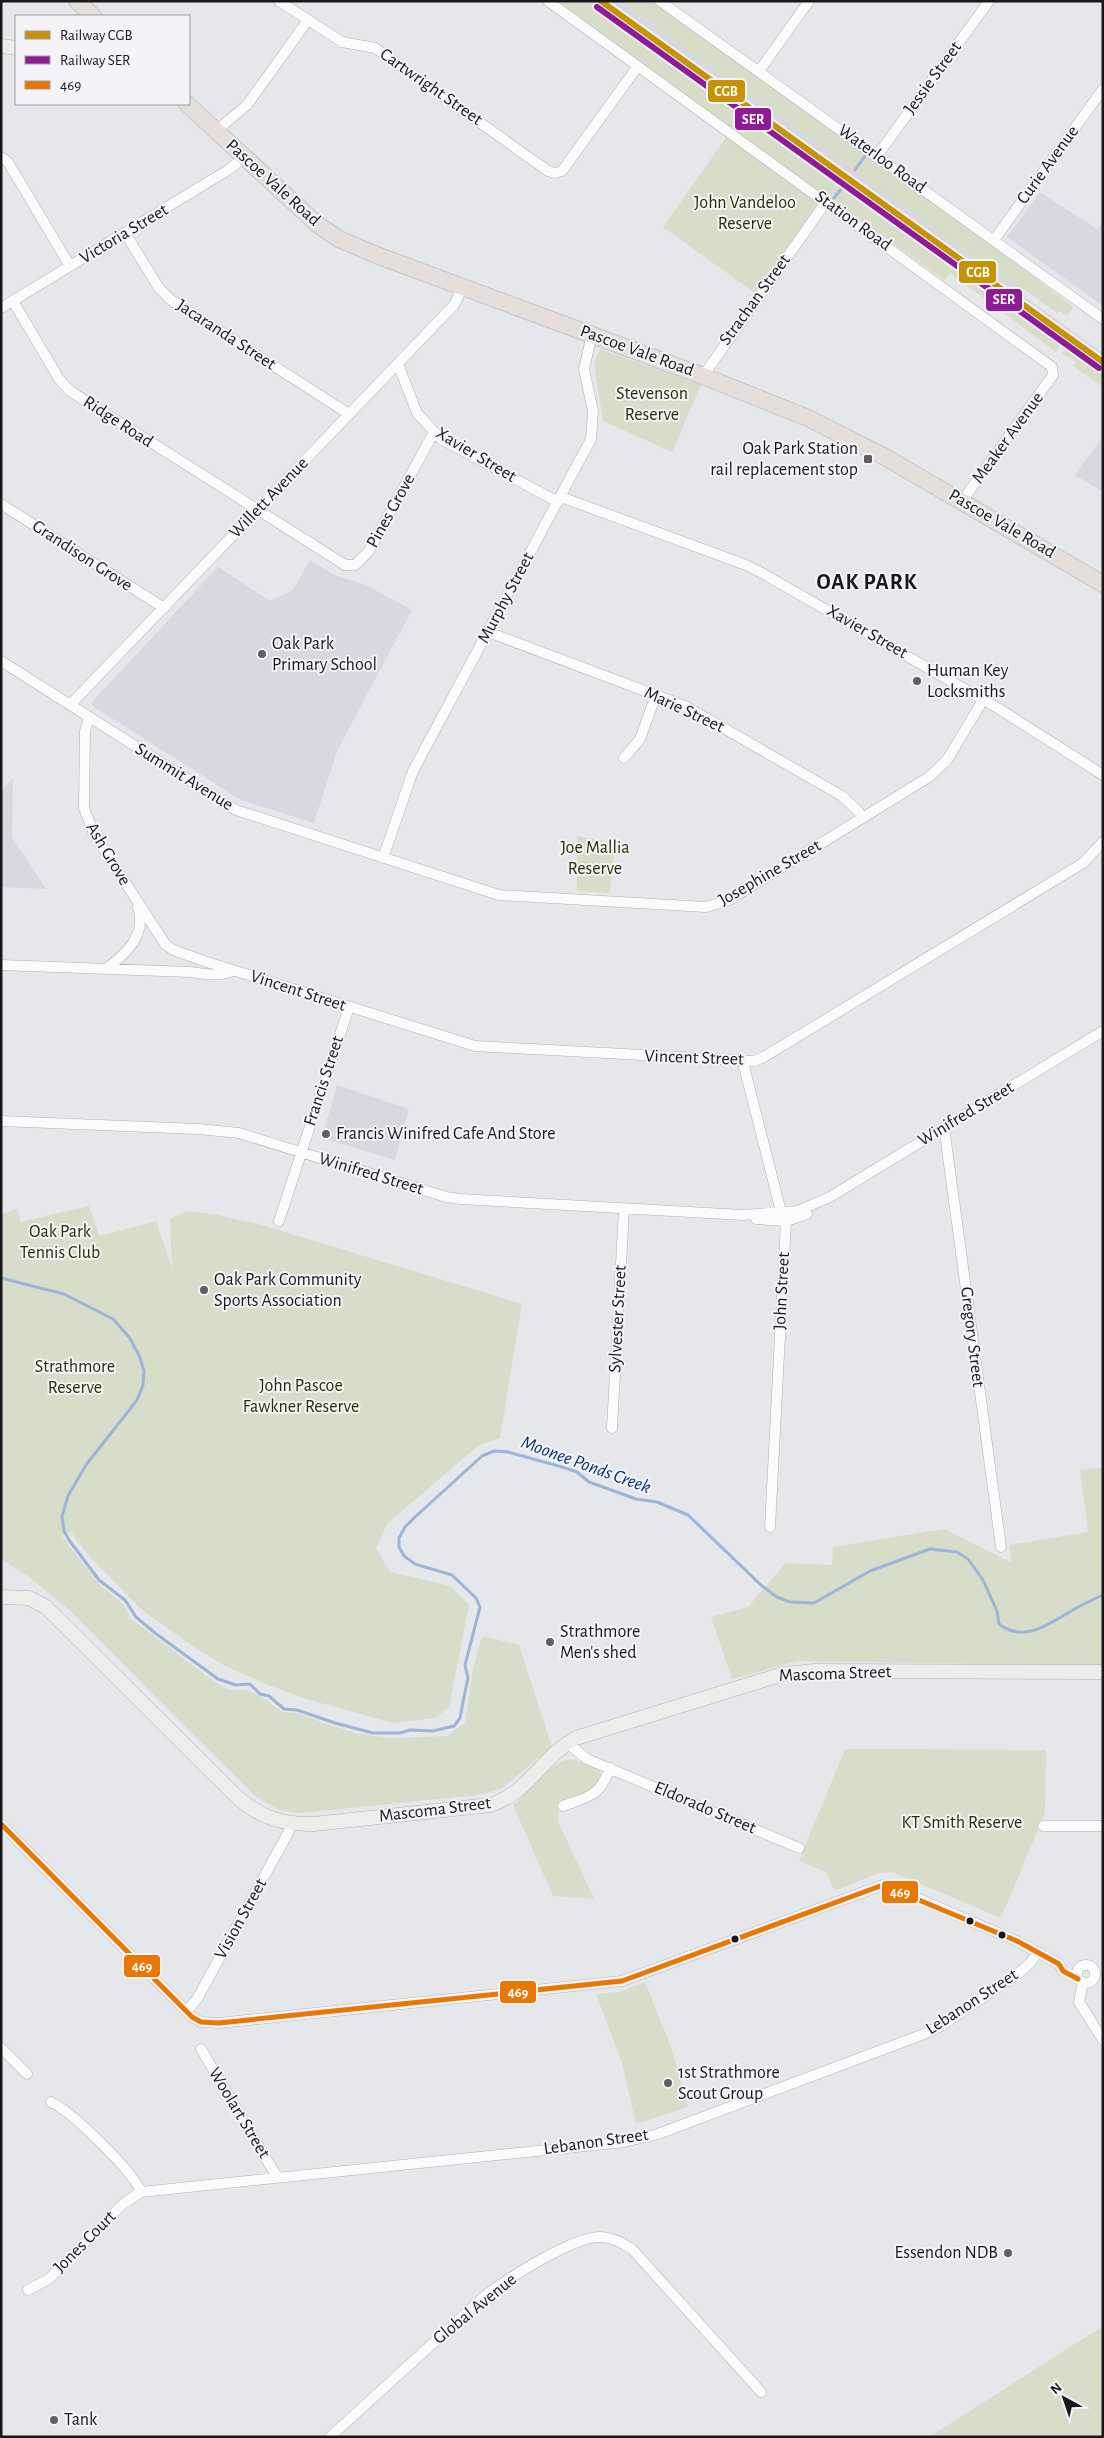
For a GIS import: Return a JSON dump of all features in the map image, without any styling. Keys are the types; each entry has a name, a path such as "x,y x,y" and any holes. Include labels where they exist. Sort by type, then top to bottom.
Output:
{"main road":[{"path":"77,1 92,15"},
{"path":"1,46 15,48"},
{"name":"Pascoe Vale Road","path":"188,105 312,220 339,239 703,376 843,434 1103,584"},
{"name":"Mascoma Street","path":"1,1597 29,1598 46,1607 236,1796 259,1813 291,1824 314,1824 491,1805 510,1798 518,1792 567,1743 592,1733 783,1674 824,1671 1103,1672"}],"street":[{"path":"216,130 247,105 308,20 279,1"},
{"name":"Station Road","path":"548,1 1039,356 1052,368 1053,374"},
{"name":"Waterloo Road","path":"660,1 1103,319"},
{"path":"759,71 810,1"},
{"name":"Jessie Street","path":"877,156 989,1"},
{"name":"Cartwright Street","path":"308,20 346,44 375,48 548,171 555,173 562,171 638,66"},
{"name":"Curie Avenue","path":"994,240 1103,89"},
{"path":"1,157 8,162 70,266"},
{"name":"Victoria Street","path":"1,308 228,170 244,157"},
{"name":"Strachan Street","path":"703,376 713,358 826,202"},
{"name":"Jacaranda Street","path":"125,233 159,288 172,300 349,414"},
{"name":"Willett Avenue","path":"70,705 454,305 463,287"},
{"name":"Ridge Road","path":"13,301 59,379 70,391 257,511"},
{"name":"Murphy Street","path":"383,858 413,771 591,440 593,411 584,369 592,334"},
{"name":"Xavier Street","path":"398,364 417,413 434,432 452,445 560,499 746,565 983,700 1103,775"},
{"name":"Meaker Avenue","path":"962,501 1053,374"},
{"name":"Pines Grove","path":"257,511 339,563 355,565 370,551 434,432"},
{"name":"Grandison Grove","path":"1,504 164,608"},
{"name":"Marie Street","path":"488,632 686,706 842,796 858,810 862,818"},
{"name":"Summit Avenue","path":"1,661 236,810 383,858"},
{"path":"624,758 640,740 656,695"},
{"name":"Josephine Street","path":"383,858 499,895 706,907 729,900 940,768 953,752 983,700"},
{"name":"Ash Grove","path":"89,718 85,732 85,816 94,834 165,944 173,950 207,962"},
{"name":"Vincent Street","path":"207,962 475,1046 743,1062 764,1057 1074,868 1092,855 1103,842"},
{"name":"Ash Grove","path":"106,969 124,956 134,943 141,920 135,899"},
{"path":"190,972 202,968 207,962"},
{"name":"Vincent Street","path":"1,965 190,972 214,975 233,971"},
{"name":"Francis Street","path":"279,1221 346,1006"},
{"name":"Winifred Street","path":"743,1215 756,1219 786,1221 806,1215 830,1197 1103,1030"},
{"path":"743,1062 781,1212 786,1221"},
{"name":"Winifred Street","path":"1,1121 223,1131 301,1152 446,1197 743,1215 797,1211 830,1197"},
{"name":"Gregory Street","path":"944,1127 1001,1547"},
{"name":"Sylvester Street","path":"612,1428 624,1209"},
{"name":"John Street","path":"770,1527 786,1221"},
{"name":"Eldorado Street","path":"567,1743 581,1756 799,1848"},
{"path":"563,1806 598,1792 604,1784 610,1768"},
{"path":"1,1824 187,2011 201,2022 219,2022 622,1981 883,1885 896,1889 1041,1954 1059,1964 1081,1967 1087,1965 1098,1972 1084,1981 1079,2002 1103,2040"},
{"name":"Vision Street","path":"187,2011 197,1999 288,1833 291,1824"},
{"path":"1043,1826 1103,1826"},
{"name":"Lebanon Street","path":"140,2192 624,2142 658,2134 924,2034 941,2026 1020,1972 1041,1954"},
{"path":"1059,1964 1063,1971 1084,1981 1103,1981"},
{"path":"1081,1967 1077,1974 1084,1981"},
{"path":"1,2048 26,2074"},
{"name":"Woolart Street","path":"202,2049 277,2177"},
{"path":"51,2102 67,2111 131,2175 140,2192"},
{"name":"Jones Court","path":"28,2290 48,2279 123,2204 140,2192"},
{"name":"Global Avenue","path":"330,2437 486,2295 510,2277 580,2241 600,2236 618,2240 632,2249 762,2392"}],"shaded area":[{"path":"595,1 620,1 1022,292 1021,294 1103,353 1103,365 1015,302 1013,304"},
{"path":"1040,192 1097,229 1103,221 1103,306 1007,237"},
{"path":"1103,436 1103,492 1075,475"},
{"name":"Oak Park Primary School","path":"310,560 334,575 366,585 412,610 337,751 314,823 241,800 94,707 91,703 218,567 270,601 293,590"},
{"path":"13,778 12,837 46,889 1,887 1,791"},
{"path":"337,1085 409,1109 395,1160 322,1138"}],"green space":[{"name":"John Vandeloo Reserve","path":"556,1 595,1 885,210 1045,330 1043,333 1060,345 1056,352 950,273 944,280 828,197 759,296 663,227 732,129 819,191"},
{"path":"620,1 651,1 996,247 1073,307 1067,316 1059,311 1057,313 1024,289 1022,292"},
{"path":"1065,348 1087,366 1090,363 1103,372 1103,387 1073,366 1076,362 1062,353"},
{"name":"Stevenson Reserve","path":"600,349 701,385 672,452 603,421 594,363"},
{"name":"Joe Mallia Reserve","path":"577,836 615,843 610,893 577,891"},
{"name":"John Pascoe Fawkner Reserve","path":"89,1206 100,1236 156,1221 172,1268 170,1219 187,1211 213,1214 262,1225 522,1304 500,1438 479,1445 387,1524 376,1548 390,1572 451,1586 469,1605 449,1707 435,1718 393,1723 306,1699 225,1666 197,1649 142,1610 89,1556 71,1532 62,1536 98,1583 123,1604 131,1619 216,1683 230,1690 247,1690 265,1699 282,1712 295,1713 355,1733 389,1738 447,1736 465,1723 473,1669 482,1636 519,1645 552,1747 501,1789 478,1795 301,1813 279,1810 255,1796 67,1608 29,1577 1,1559 1,1214 17,1209 21,1222"},
{"path":"1103,1467 1103,1666 797,1661 732,1679 711,1617 748,1607 786,1563 832,1565 833,1547 944,1529 1012,1563 1009,1545 1088,1532 1080,1470"},
{"name":"KT Smith Reserve","path":"845,1749 1046,1750 1045,1813 1001,1918 892,1872 876,1874 834,1891 826,1872 799,1861"},
{"path":"572,1759 595,1768 602,1776 601,1782 589,1792 559,1804 558,1821 594,1899 553,1896 513,1805 555,1765"},
{"path":"645,1982 671,2047 688,2107 636,2124 622,2063 596,1994 619,1992"},
{"path":"1103,2326 1103,2437 929,2437"}],"waterway":[{"path":"855,170 865,156"},
{"path":"834,198 845,184"},
{"name":"Moonee Ponds Creek","path":"1,1278 64,1294 113,1319 129,1337 139,1355 144,1371 143,1385 137,1400 86,1465 68,1496 62,1516 64,1531 69,1540 99,1580 125,1600 136,1617 155,1633 218,1679 236,1685 250,1684 260,1694 269,1696 284,1709 297,1710 373,1733 400,1733 410,1730 433,1731 454,1726 460,1718 468,1678 465,1665 480,1607 476,1598 452,1575 415,1564 404,1556 399,1547 399,1538 405,1527 414,1518 482,1456 494,1451 508,1452 562,1467 577,1472 589,1482 636,1499 657,1502 688,1515 762,1586 777,1597 790,1602 814,1603 870,1571 930,1549 957,1552 968,1559 983,1580 997,1611 999,1624 1017,1632 1035,1630 1103,1595"}],"rail line":[{"name":"CGB","path":"601,1 1103,362"},
{"name":"SER","path":"597,7 1099,368"}],"transit line":[{"name":"469","path":"1,1824 192,2017 201,2022 219,2023 622,1981 883,1885 1017,1941 1059,1964 1063,1971 1078,1979"}],"place":[{"name":"Oak Park Station rail replacement stop","path":"868,459"},
{"name":"Oak Park Primary School","path":"262,654"},
{"name":"Human Key Locksmiths","path":"917,681"},
{"name":"Francis Winifred Cafe And Store","path":"326,1134"},
{"name":"Oak Park Community Sports Association","path":"204,1290"},
{"name":"Strathmore Men's shed","path":"550,1642"},
{"name":"1st Strathmore Scout Group","path":"668,2083"},
{"name":"Essendon NDB","path":"1008,2253"},
{"name":"Tank","path":"54,2420"}],"district":[{"name":"OAK PARK","path":"867,582"}],"park label":[{"name":"Oak Park Tennis Club","path":"60,1242"},
{"name":"Strathmore Reserve","path":"75,1377"}]}
